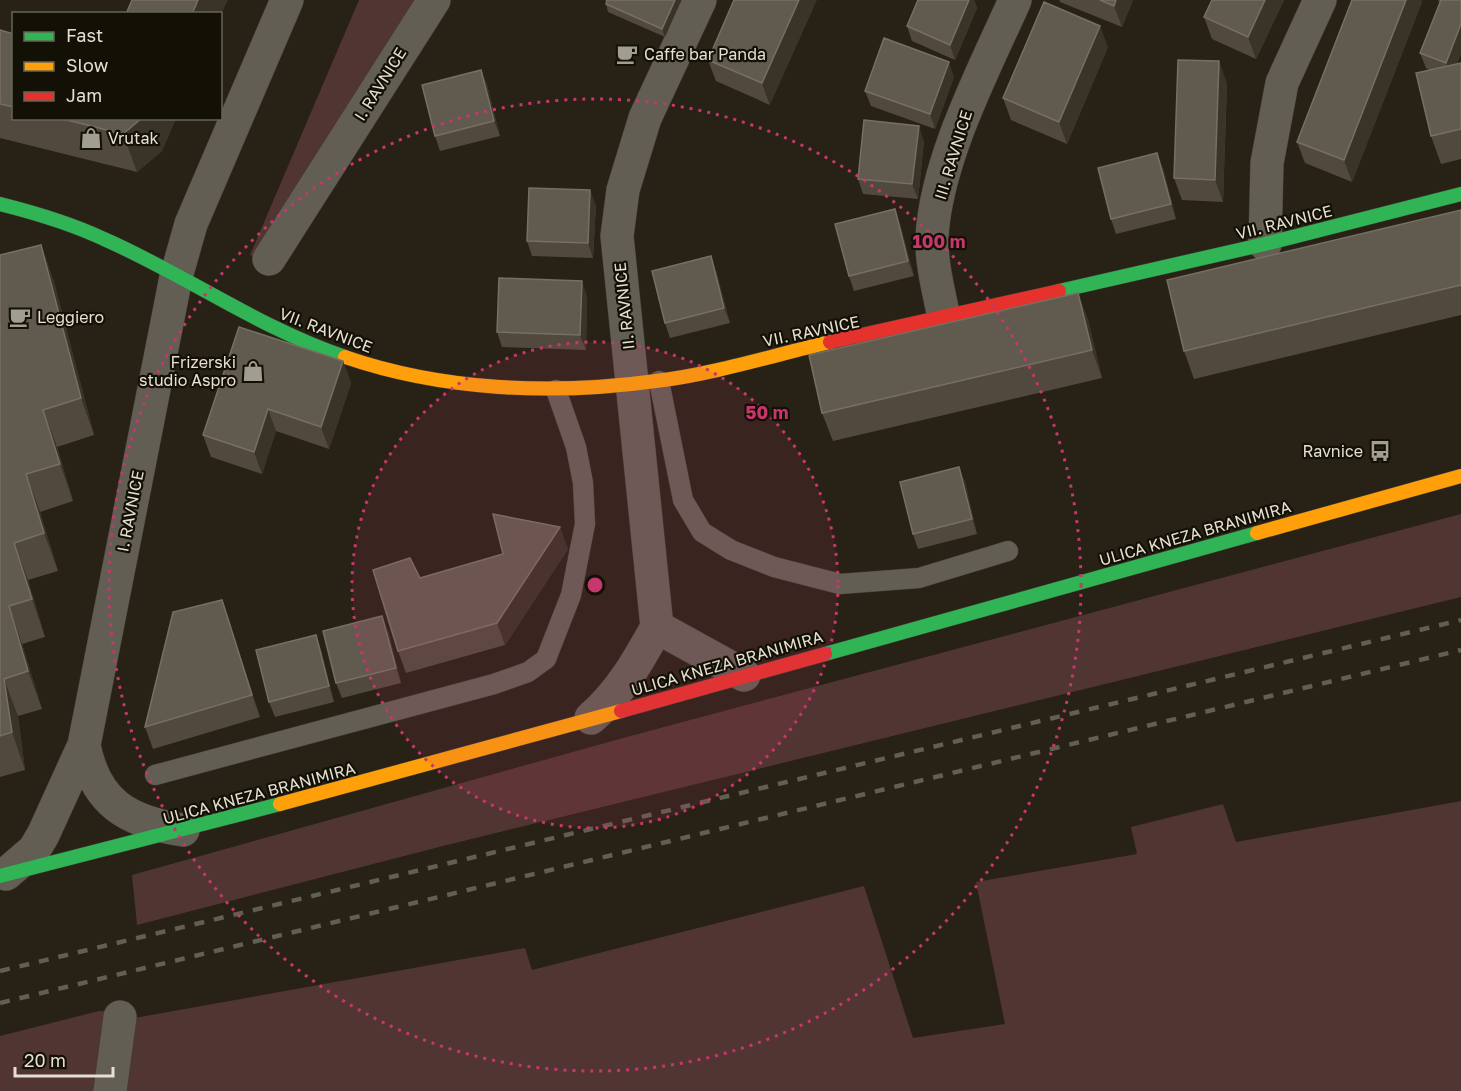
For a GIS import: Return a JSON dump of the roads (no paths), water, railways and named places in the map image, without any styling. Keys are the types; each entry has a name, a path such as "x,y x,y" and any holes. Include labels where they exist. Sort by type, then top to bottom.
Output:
{"main road":[{"name":"VII. RAVNICE","path":"0,204 29,210 89,230 270,327 350,359 406,375 556,390 646,383 944,318 1265,244 1461,194"},
{"name":"ULICA KNEZA BRANIMIRA","path":"3,875 183,830 1461,476"}],"street":[{"name":"I. RAVNICE","path":"3,875 34,850 84,745 176,277 191,224 287,0"},
{"name":"I. RAVNICE","path":"269,260 434,0"},
{"name":"II. RAVNICE","path":"657,627 646,383 617,236 623,190 645,118 700,0"},
{"name":"III. RAVNICE","path":"944,318 932,238 938,200 962,117 1015,0"},
{"path":"1265,244 1267,163 1282,84 1320,0"},
{"path":"591,718 612,700 629,677 657,627 744,675"},
{"name":"I. RAVNICE","path":"84,745 93,777 120,811 150,824 183,830"},
{"path":"110,1091 120,1017"}],"lane":[{"path":"646,383 683,500 702,532 731,550 774,567 840,584 919,578 1008,551"},
{"path":"155,776 494,684 528,672 546,659 571,595 585,524 583,483 576,447 556,390"}],"railway":[{"path":"0,971 1461,620"},
{"path":"0,1003 1461,650"}],"place":[{"name":"Caffe bar Panda","path":"627,54"},
{"name":"Vrutak","path":"91,138"},
{"name":"Leggiero","path":"20,317"},
{"name":"Frizerski studio Aspro","path":"253,371"},
{"name":"Ravnice","path":"1380,451"}]}
